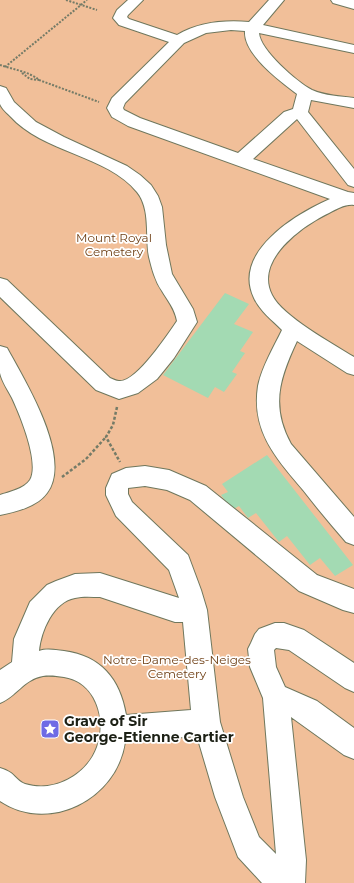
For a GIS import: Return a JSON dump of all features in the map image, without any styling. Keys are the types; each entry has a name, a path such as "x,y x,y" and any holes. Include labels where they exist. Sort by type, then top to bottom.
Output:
{"lane":[{"path":"136,0 122,13 120,18 124,22 179,40"},
{"path":"277,0 253,27 251,32 259,52 306,92 330,100 354,103"},
{"path":"338,0 354,5"},
{"path":"351,193 240,161 134,122 118,113 115,108 118,101 179,40 195,32 210,28 238,26 253,27 354,48"},
{"path":"0,91 20,118 31,126 124,171 138,182 148,195 153,208 156,242 165,280 186,312 187,322 146,378 133,387 119,390 103,384 0,285"},
{"path":"306,92 300,112 351,193"},
{"path":"240,161 290,116 300,112"},
{"path":"351,193 303,220 277,240 260,270 258,284 263,297 292,328 354,367"},
{"path":"292,328 269,385 268,412 274,432 282,451 354,534"},
{"path":"0,354 24,403 39,439 44,466 41,483 26,497 0,505"},
{"path":"283,883 248,847 229,797 206,722 194,610 189,590 179,563 124,509 116,495 120,481 126,478 145,476 169,480 198,493 308,583 343,598 354,601"},
{"path":"24,669 28,639 39,611 56,593 75,586 100,585 175,610 194,610"},
{"path":"290,883 291,860 279,742 276,696 266,678 261,660 260,648 265,639 272,635 286,636 295,639 354,679"},
{"path":"0,690 6,682 24,669 42,662 61,661 79,666 94,676 106,690 113,709 115,729 111,751 100,771 84,788 64,798 42,802 21,798 3,786 0,782"},
{"path":"276,696 307,710 354,745"},
{"path":"115,729 206,722"}],"path":[{"path":"66,0 97,10"},
{"path":"4,67 87,0"},
{"path":"0,65 22,73 34,75 39,80"},
{"path":"22,73 30,79 39,80 115,108"},
{"path":"41,483 56,480 77,468 93,454 106,438 113,424 119,390"},
{"path":"106,438 117,455 126,478"}],"green space":[{"name":"Notre-Dame-des-Neiges Cemetery","path":"0,0 354,0 354,883 0,883"}],"building":[{"path":"225,293 249,304 234,324 253,332 240,351 245,353 232,372 237,374 224,392 215,387 208,398 163,375"},
{"path":"267,455 353,565 335,576 320,558 310,565 287,536 279,542 256,513 248,518 239,506 232,510 221,495 228,492 222,484"}],"place":[{"name":"Grave of Sir George-Etienne Cartier","path":"50,729"}],"park label":[{"name":"Mount Royal Cemetery","path":"114,244"}]}
